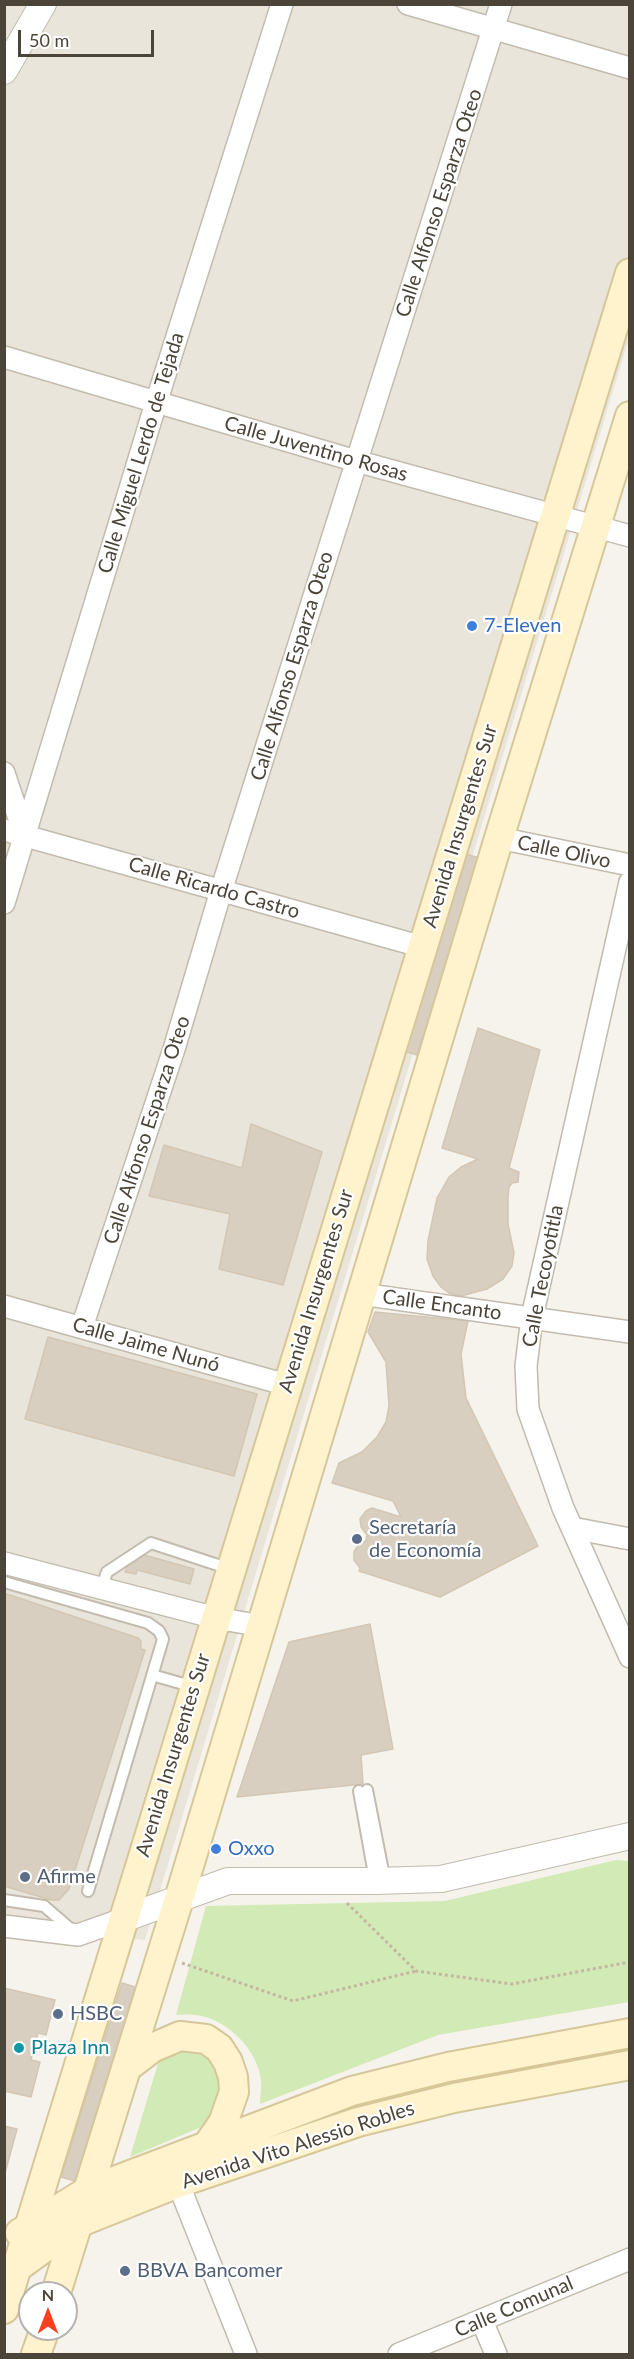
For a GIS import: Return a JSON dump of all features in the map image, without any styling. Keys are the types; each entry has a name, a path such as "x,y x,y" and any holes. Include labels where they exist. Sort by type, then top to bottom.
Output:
{"main road":[{"name":"Avenida Insurgentes Sur","path":"4,2309 16,2235 123,1919 630,273"},
{"name":"Avenida Insurgentes Sur","path":"60,2281 179,1899 499,838 630,416"},
{"name":"Avenida Vito Alessio Robles","path":"16,2235 88,2191 352,2091 448,2067 630,2033"},
{"path":"126,2068 152,2048 180,2036 206,2039 219,2048 228,2062 233,2077 234,2092 223,2123 207,2146"},
{"name":"Avenida Vito Alessio Robles","path":"11,2271 78,2223 178,2183 358,2122 454,2098 630,2065"}],"street":[{"path":"4,71 43,4"},
{"name":"Calle Miguel Lerdo de Tejada","path":"4,903 156,404 282,4"},
{"path":"408,4 630,69"},
{"name":"Calle Alfonso Esparza Oteo","path":"82,1328 174,1049 221,891 501,4"},
{"name":"Calle Juventino Rosas","path":"4,357 156,404 630,536"},
{"path":"4,773 26,836"},
{"name":"Calle Ricardo Castro","path":"4,830 423,947"},
{"name":"Calle Olivo","path":"499,838 630,866"},
{"name":"Calle Tecoyotitla","path":"630,882 532,1317 526,1366 528,1408 572,1528 630,1657"},
{"name":"Calle Encanto","path":"361,1294 630,1332"},
{"name":"Calle Jaime Nunó","path":"4,1306 287,1385"},
{"path":"572,1528 630,1539"},
{"path":"4,1563 216,1618 262,1626"},
{"path":"4,1926 78,1935 228,1881 325,1882 441,1878 628,1837"},
{"path":"178,2183 246,2355"},
{"name":"Calle Comunal","path":"399,2355 630,2259"},
{"path":"482,2321 496,2355"}],"lane":[{"path":"101,1589 107,1572 151,1543 231,1569"},
{"path":"4,1582 148,1623 159,1631 163,1639 88,1891"},
{"path":"152,1675 194,1687"},
{"path":"363,1791 380,1881"},
{"path":"4,1900 44,1906 78,1935"}],"path":[{"path":"325,1882 416,1971"},
{"path":"161,1956 293,2001 416,1971 512,1984 630,1962"}],"shaded area":[{"path":"4,5 629,5 629,338 145,1940 5,1927"}],"green space":[{"path":"616,1860 629,1861 629,2002 438,2035 260,2104 259,2070 250,2051 236,2034 209,2018 176,2015 206,1906 445,1901"},
{"path":"182,2051 195,2052 206,2057 219,2076 221,2089 212,2117 199,2128 130,2157 159,2060"}],"building":[{"path":"466,854 479,858 417,1055 404,1051"},
{"path":"478,1028 540,1050 509,1168 519,1172 518,1182 512,1183 509,1187 508,1197 508,1224 514,1253 512,1266 503,1279 487,1289 461,1296 449,1293 433,1276 427,1259 428,1241 437,1198 449,1177 461,1167 478,1159 442,1148"},
{"path":"251,1124 322,1152 283,1285 219,1269 230,1214 149,1196 164,1145 242,1168"},
{"path":"375,1312 468,1321 461,1354 466,1398 538,1546 440,1597 359,1571 360,1568 354,1560 354,1552 359,1544 366,1541 367,1535 361,1527 360,1519 366,1511 372,1508 401,1517 393,1501 332,1483 339,1463 362,1452 377,1437 386,1422 389,1406 386,1362 368,1332"},
{"path":"48,1337 257,1394 234,1476 25,1419"},
{"path":"137,1553 194,1569 190,1584 137,1570 136,1574 125,1572 129,1560 135,1562"},
{"path":"4,1593 138,1638 141,1641 141,1649 145,1650 69,1889 59,1900 51,1900 4,1886"},
{"path":"370,1624 393,1749 361,1755 363,1784 237,1797 289,1642"},
{"path":"122,1983 135,1987 75,2181 61,2177"},
{"name":"Plaza Inn","path":"4,1988 55,2000 46,2035 38,2033 31,2060 40,2062 31,2097 4,2091"},
{"path":"4,2126 17,2129 4,2177"}],"place":[{"name":"7-Eleven","path":"472,626"},
{"name":"Secretaría de Economía","path":"357,1539"},
{"name":"Oxxo","path":"216,1849"},
{"name":"Afirme","path":"25,1877"},
{"name":"HSBC","path":"58,2014"},
{"name":"Plaza Inn","path":"19,2048"},
{"name":"BBVA Bancomer","path":"125,2271"}]}
